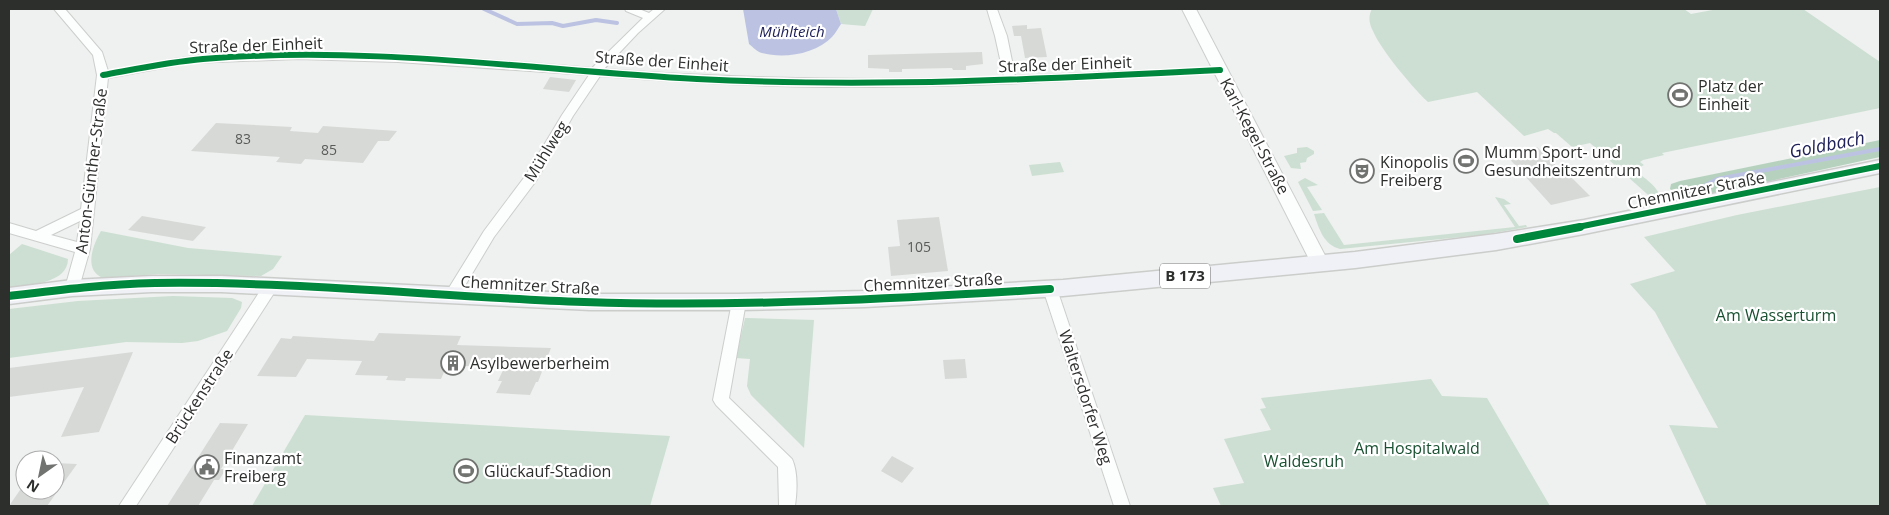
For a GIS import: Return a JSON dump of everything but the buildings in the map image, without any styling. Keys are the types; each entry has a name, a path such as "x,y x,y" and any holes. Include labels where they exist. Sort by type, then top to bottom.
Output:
{"main road":[{"name":"Chemnitzer Straße","path":"9,296 72,288 152,284 271,286 590,302 739,302 883,298 1050,289 1320,263 1517,238 1683,207 1880,166"}],"street":[{"name":"Anton-Günther-Straße","path":"59,9 98,54 103,75 83,249 72,288"},
{"path":"630,9 651,17"},
{"name":"Mühlweg","path":"452,295 489,234 531,178 568,115 594,78 596,71 634,31 660,9"},
{"path":"992,9 1001,36 1010,80"},
{"name":"Karl-Kegel-Straße","path":"1189,9 1320,263"},
{"name":"Straße der Einheit","path":"103,75 176,62 273,56 411,58 700,79 816,82 1010,80 1220,70"},
{"path":"37,236 87,212"},
{"path":"9,228 83,249"},
{"name":"Brückenstraße","path":"127,506 271,286"},
{"name":"Waltersdorfer Weg","path":"1050,289 1122,506"},
{"path":"739,302 721,400 786,464 787,506"}],"green space":[{"path":"836,9 873,9 865,26 841,24"},
{"name":"Platz der Einheit","path":"1372,9 1684,9 1691,14 1718,9 1803,9 1880,62 1880,108 1662,153 1664,155 1643,160 1640,162 1644,165 1634,170 1658,191 1660,200 1656,202 1590,143 1572,147 1556,133 1548,129 1524,136 1477,92 1428,102 1414,88 1377,39 1370,23"},
{"path":"1880,140 1880,157 1693,198 1676,194 1670,189 1671,184 1680,181"},
{"path":"1307,147 1314,151 1314,154 1307,158 1306,162 1300,163 1301,169 1291,168 1284,156 1297,153 1297,148"},
{"path":"1060,162 1064,172 1032,176 1029,165"},
{"path":"1305,178 1318,185 1307,187 1322,210 1313,211 1298,182"},
{"name":"Am Wasserturm","path":"1880,187 1880,506 1707,506 1669,425 1718,428 1655,312 1630,284 1675,271 1644,237 1737,215"},
{"path":"1495,197 1504,199 1511,204 1504,205 1519,226 1526,225 1527,227 1482,235 1340,249 1334,247 1326,240 1320,231 1314,214 1324,213 1344,245 1515,227"},
{"path":"101,231 188,248 282,256 273,269 261,276 158,274 103,278 93,269 91,263 95,243"},
{"path":"22,244 68,259 66,267 61,274 45,282 9,288 9,255"},
{"path":"173,296 232,298 242,302 241,308 227,331 198,341 182,343 126,342 9,358 9,309 78,301"},
{"path":"745,318 814,320 804,448 751,395 747,386 750,359 736,358"},
{"name":"Am Hospitalwald","path":"1431,379 1442,396 1487,398 1550,506 1221,506 1213,488 1244,483 1224,439 1271,430 1260,409 1266,408 1261,398"},
{"name":"Glückauf-Stadion","path":"305,415 670,436 650,506 252,506"}],"water":[{"name":"Mühlteich","path":"743,9 836,9 841,24 832,37 817,48 799,54 771,55 758,52 749,44"}],"waterway":[{"name":"Goldbach","path":"484,9 517,24 552,23 563,26 596,20 617,23"},
{"name":"Goldbach","path":"1693,192 1717,179 1880,149"}],"cycle path":[{"path":"103,75 190,60 298,56 398,58 647,76 762,82 958,82 1220,70"},
{"path":"1517,239 1880,166"},
{"path":"9,296 81,287 153,283 226,283 589,302 762,303 878,299 1050,289"}],"place":[{"name":"Platz der Einheit","path":"1680,95"},
{"name":"Mumm Sport- und Gesundheitszentrum","path":"1466,161"},
{"name":"Kinopolis Freiberg","path":"1362,171"},
{"name":"Asylbewerberheim","path":"453,363"},
{"name":"Finanzamt Freiberg","path":"207,467"},
{"name":"Glückauf-Stadion","path":"466,471"}],"park label":[{"name":"Waldesruh","path":"1304,461"}]}
